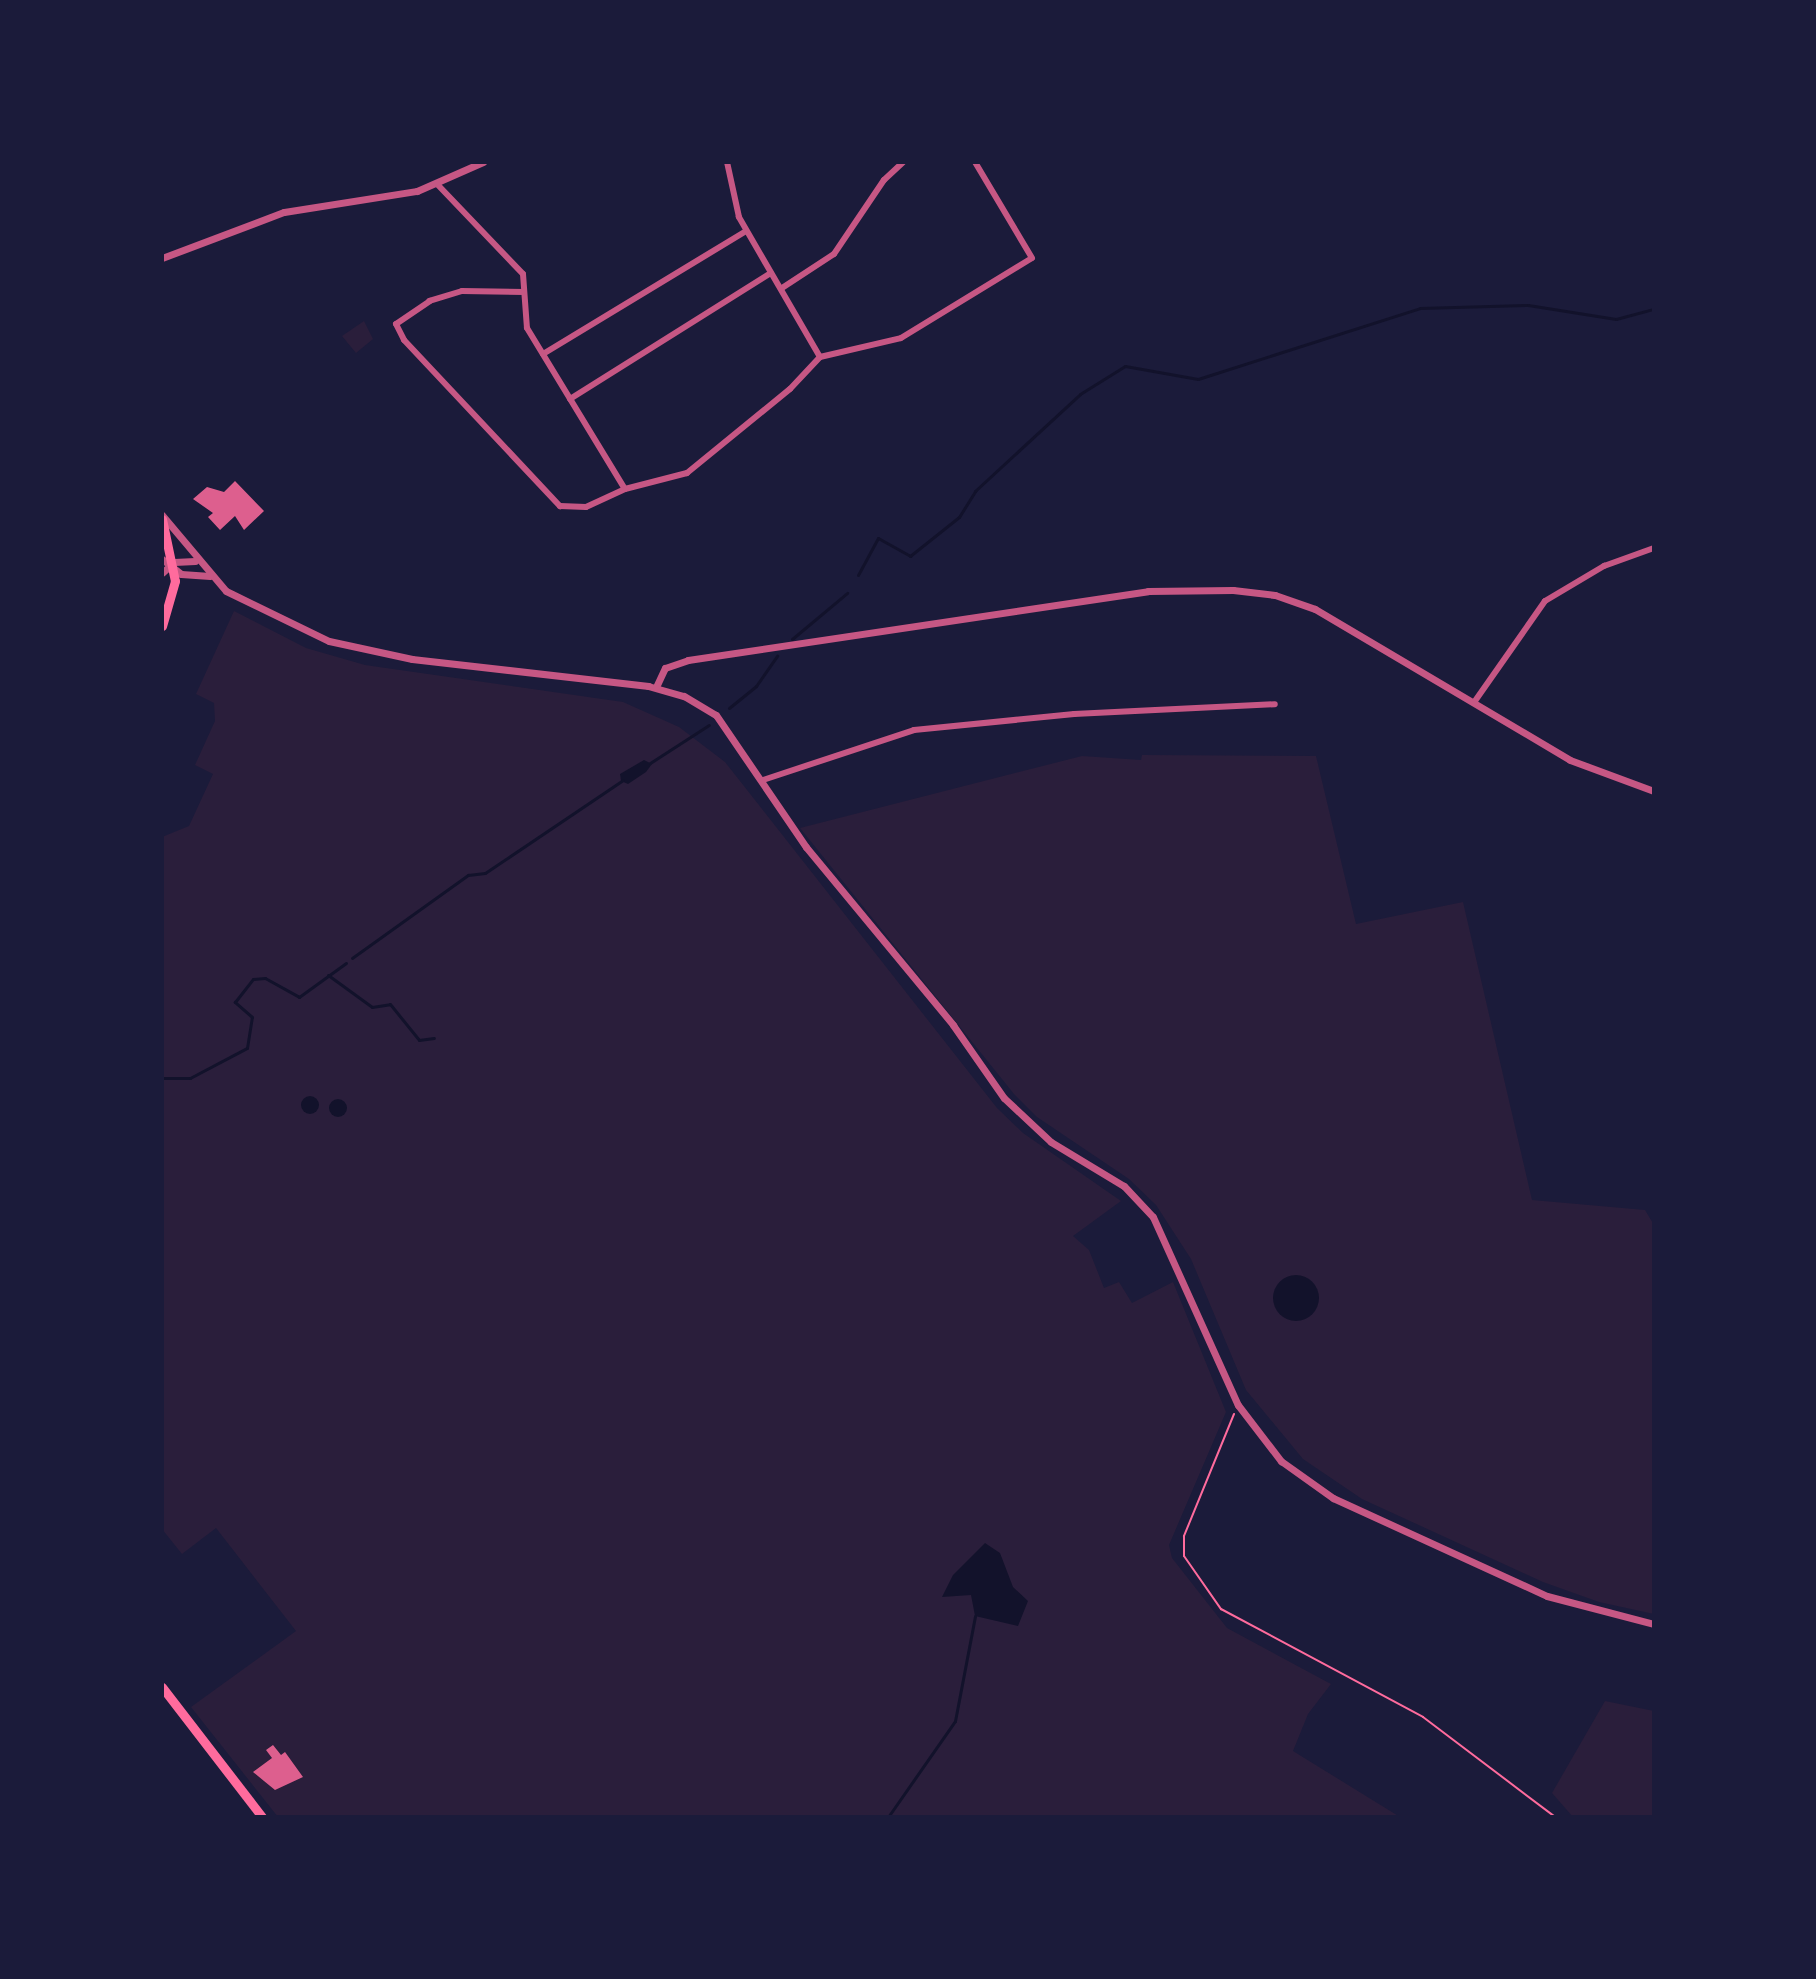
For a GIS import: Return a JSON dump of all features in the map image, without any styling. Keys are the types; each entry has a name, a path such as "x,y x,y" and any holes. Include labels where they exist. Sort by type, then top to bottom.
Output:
{"main road":[{"path":"162,517 170,564 162,626"},
{"path":"162,1687 262,1817"}],"street":[{"path":"162,258 284,212 397,197 437,184 483,162"},
{"path":"727,162 746,231 820,357"},
{"path":"782,288 834,254 884,180 903,162"},
{"path":"524,292 462,291 430,301 396,324 404,340 560,506 586,507 625,489 687,473 790,389 820,357 901,338 1032,258 975,162"},
{"path":"437,184 523,274 527,328 625,489"},
{"path":"543,354 746,231"},
{"path":"570,399 771,273"},
{"path":"162,517 210,576 251,606 351,647 656,687 684,696 716,715 806,847 953,1025 1004,1098 1051,1142 1124,1186 1153,1217 1238,1405 1281,1461 1333,1498 1567,1604 1654,1624"},
{"path":"1475,701 1525,623 1545,601 1604,566 1654,548"},
{"path":"162,573 170,564 198,562"},
{"path":"170,564 210,576"},
{"path":"656,687 665,668 688,660 1126,594 1211,588 1275,595 1315,609 1570,760 1654,791"},
{"path":"763,780 914,730 1074,714 1275,704"}],"path":[{"path":"1238,1405 1204,1476 1184,1536 1184,1556 1221,1609 1423,1717 1555,1817"}],"shaded area":[{"path":"364,321 373,339 356,353 342,336"},
{"path":"234,611 306,648 365,665 623,702 679,727 725,762 997,1108 1023,1133 1121,1201 1073,1236 1089,1250 1104,1288 1119,1282 1132,1303 1173,1282 1226,1412 1169,1545 1172,1558 1227,1628 1331,1684 1308,1714 1293,1751 1400,1817 278,1817 191,1707 296,1631 216,1528 182,1554 162,1529 162,837 189,826 213,774 195,765 215,721 214,703 196,694"},
{"path":"1142,755 1316,756 1356,924 1463,902 1532,1200 1645,1210 1654,1225 1654,1614 1599,1602 1543,1582 1362,1499 1303,1459 1246,1390 1191,1259 1156,1205 1129,1179 1037,1117 1014,1094 800,828 1082,756 1141,760"},
{"path":"644,760 652,764 646,772 628,784 621,781 620,774"},
{"path":"310,1096 319,1105 310,1114 301,1105"},
{"path":"338,1099 347,1108 338,1117 329,1108"},
{"path":"1296,1275 1312,1282 1319,1298 1312,1314 1296,1321 1280,1314 1273,1298 1280,1282"},
{"path":"985,1543 1000,1553 1013,1587 1028,1601 1018,1626 975,1616 971,1595 942,1597 953,1575"},
{"path":"1605,1701 1654,1711 1654,1817 1573,1817 1552,1793"}],"building":[{"path":"235,481 264,511 244,530 235,516 220,530 208,517 213,513 193,499 207,487 224,492"},
{"path":"273,1745 281,1755 285,1752 303,1777 275,1790 253,1772 272,1758 266,1750"}],"waterway":[{"path":"858,575 878,538 910,556 959,517 975,491 1080,394 1125,366 1198,379 1420,308 1528,305 1616,319 1654,309"},
{"path":"792,639 847,593"},
{"path":"729,708 756,686 777,656"},
{"path":"650,763 709,725"},
{"path":"352,958 468,875 485,873 623,780"},
{"path":"162,1078 190,1078 247,1048 252,1017 235,1002 253,979 265,978 299,997 346,963"},
{"path":"328,975 372,1007 390,1004 419,1040 434,1038"},
{"path":"888,1817 955,1721 975,1616"}]}
